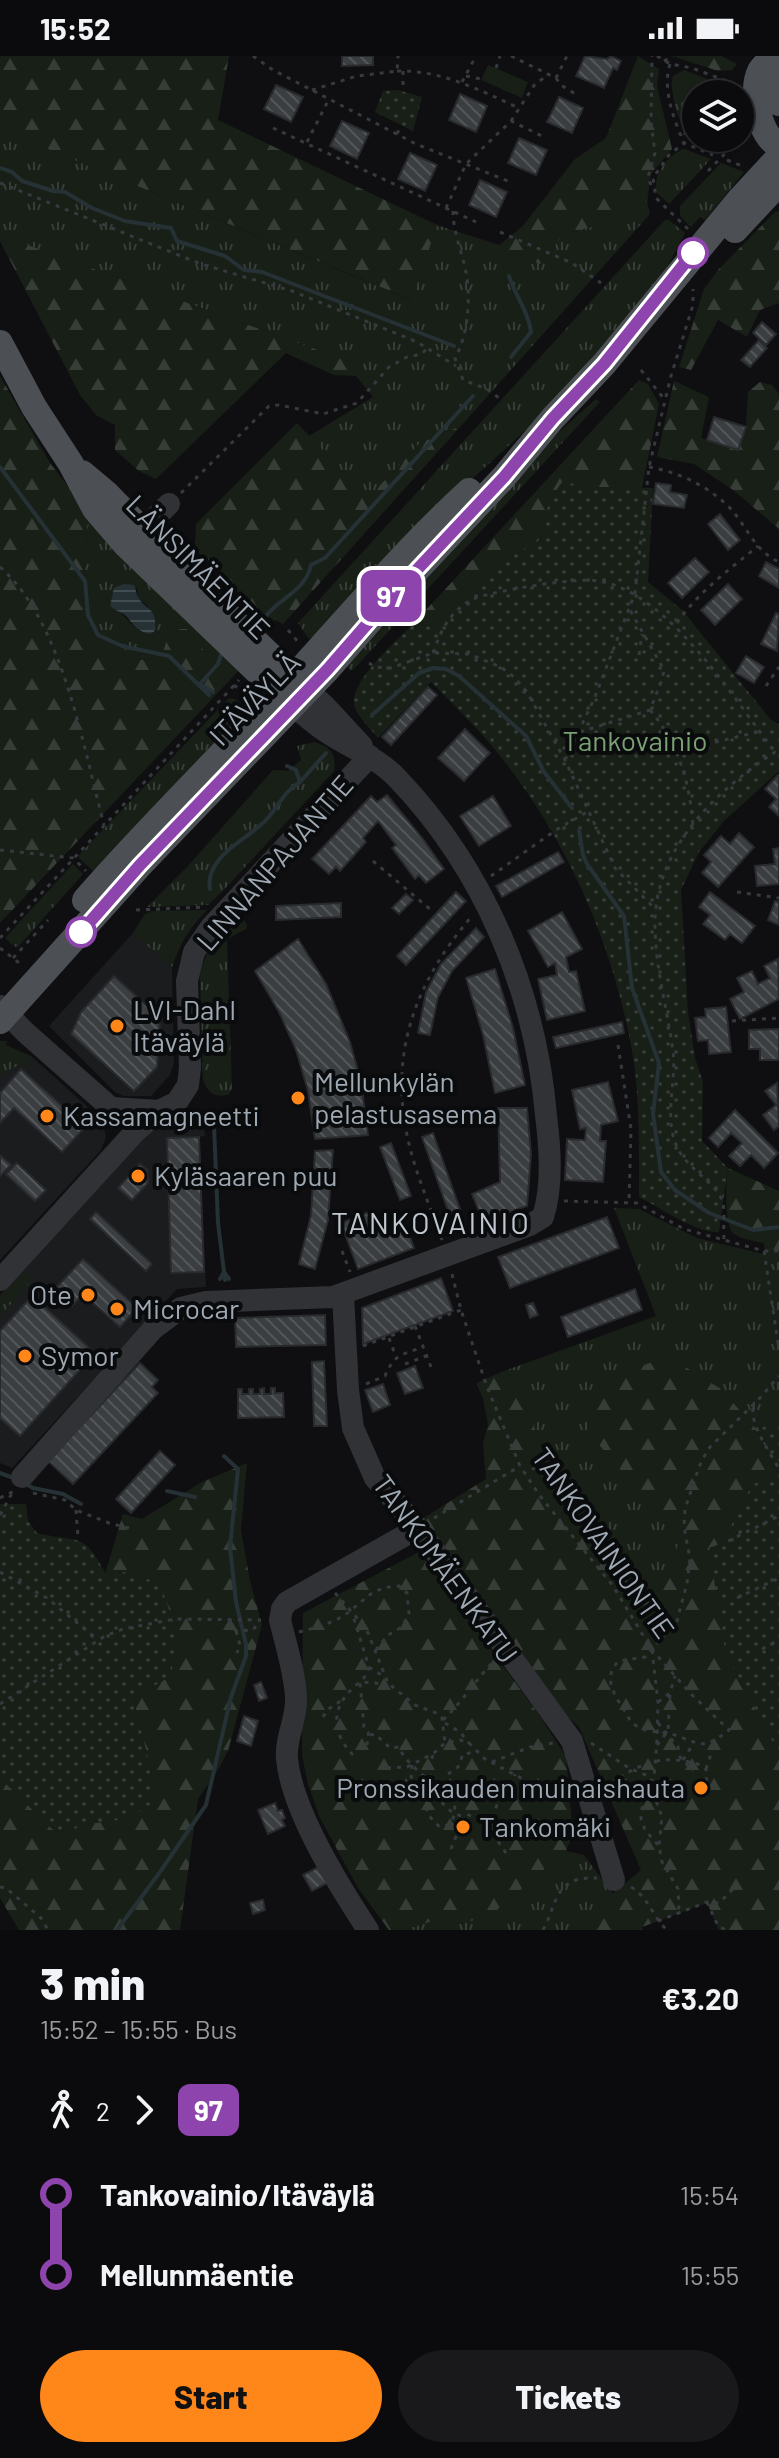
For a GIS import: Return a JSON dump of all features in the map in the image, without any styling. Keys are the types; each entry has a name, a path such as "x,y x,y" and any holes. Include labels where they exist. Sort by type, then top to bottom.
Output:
{"main road":[{"path":"774,56 774,87 779,103"},
{"path":"774,56 761,69 756,87 764,126 771,142 779,146"},
{"name":"ITÄVÄYLÄ","path":"604,364 708,235 779,157"},
{"name":"ITÄVÄYLÄ","path":"2,1009 140,865 293,691 504,477 553,418 677,293 779,183"},
{"name":"LÄNSIMÄENTIE","path":"0,343 34,407 71,464 107,494 134,538 293,691"}],"street":[{"path":"134,538 169,504"},
{"path":"22,1477 153,1329 181,1308 206,1302 348,1287 447,1255 530,1225 543,1217 548,1201 548,1134 536,1043 518,977 502,935 477,886 443,833 414,797 395,775 370,756 325,706 293,691"},
{"name":"LINNANPAJANTIE","path":"0,1280 135,1132 159,1111 177,1102 188,1085 190,1068 187,981 194,952 220,916 370,756"},
{"path":"2,1009 111,1108 159,1111"},
{"name":"TANKOMÄENKATU","path":"348,1287 348,1390 353,1428 375,1478 418,1528 572,1741 614,1880"},
{"path":"368,1930 336,1882 294,1786 286,1755 296,1698 280,1620 287,1602 418,1528"}],"path":[{"path":"253,56 262,64 397,134 508,181"},
{"path":"398,56 403,91"},
{"path":"462,82 476,56"},
{"path":"496,68 500,56"},
{"path":"511,56 556,78 577,95"},
{"path":"556,78 567,56"},
{"path":"656,172 651,121 655,56 670,64 692,68 724,80"},
{"path":"664,61 673,56"},
{"path":"670,64 668,92 682,138"},
{"path":"312,90 357,76 400,71 427,72 462,82 519,108"},
{"path":"446,208 466,164 511,121 527,92 549,74"},
{"path":"465,76 481,79"},
{"path":"307,143 329,99"},
{"path":"511,121 544,137"},
{"path":"397,134 401,125"},
{"path":"273,128 476,222"},
{"path":"653,189 656,172 682,145"},
{"path":"706,152 713,155"},
{"path":"708,171 726,152"},
{"path":"655,153 648,177 656,198 691,232"},
{"path":"727,160 747,168"},
{"path":"0,183 201,264 292,291 428,347 456,366"},
{"path":"453,211 453,225 468,288 464,336 455,358 456,366 463,380 487,389 499,398"},
{"path":"500,232 572,263 601,283"},
{"path":"565,760 580,732 635,593 649,467 693,305 693,288"},
{"path":"169,504 269,406 323,414 357,403 389,367 407,357 422,354 428,347"},
{"path":"641,370 665,400"},
{"path":"649,467 685,476 728,506 758,546 779,562"},
{"path":"677,623 710,587 758,546"},
{"path":"0,567 31,601 60,665 104,825"},
{"path":"433,653 440,631 463,603 478,597 581,580 598,581 635,593 684,635 777,752 720,794 666,865 658,890 658,964 673,1051 670,1105 673,1136 677,1148 696,1173 718,1192 723,1210 724,1239"},
{"path":"630,610 664,670 650,710"},
{"path":"639,655 642,634"},
{"path":"369,663 375,667 391,668 433,653 469,654 501,667 514,677 527,692 565,760 615,868 656,910"},
{"path":"766,686 779,667"},
{"path":"0,938 246,672"},
{"path":"580,732 650,710"},
{"path":"650,710 675,743 692,807 693,826"},
{"path":"675,743 716,742 759,732"},
{"path":"477,886 587,812"},
{"path":"0,850 73,858 89,873"},
{"path":"373,861 431,910"},
{"path":"737,892 779,898"},
{"path":"136,910 212,906"},
{"name":"TANKOVAINIONTIE","path":"477,910 430,972 406,1040 402,1070 404,1121 410,1147 487,1387 520,1466 540,1496 613,1586 652,1650 729,1730 715,1741"},
{"path":"0,948 13,958 48,920"},
{"path":"756,1013 760,1019"},
{"path":"732,1021 779,1018"},
{"path":"618,1045 631,1129 629,1203"},
{"path":"548,1201 629,1203 646,1207 684,1229 764,1251 779,1251"},
{"path":"342,1251 348,1287"},
{"path":"764,1251 779,1349"},
{"path":"356,1349 461,1310"},
{"path":"415,1326 431,1367"},
{"path":"388,1337 396,1357"},
{"path":"372,1382 385,1376 396,1357 423,1347"},
{"path":"405,1364 426,1356"},
{"path":"707,1786 706,1769 715,1741 693,1744 637,1727 629,1721 609,1682 614,1665 619,1661 638,1659 652,1650 677,1621 682,1610 690,1559 684,1527 685,1509 699,1467 708,1449 779,1376"},
{"path":"753,1405 752,1414 779,1469"},
{"path":"773,1457 779,1454"},
{"path":"418,1528 520,1466"},
{"path":"0,1515 14,1490 22,1495 34,1492 58,1498 76,1510 129,1528"},
{"path":"76,1510 78,1537"},
{"path":"728,1541 779,1516"},
{"path":"0,1572 47,1598 98,1640"},
{"path":"737,1598 779,1578"},
{"path":"328,1579 335,1593 371,1638 383,1676"},
{"path":"296,1633 326,1625 351,1611 363,1598 385,1587 399,1586 407,1593 409,1613 402,1627 388,1635 375,1651"},
{"path":"351,1611 369,1667 383,1676 396,1691"},
{"path":"236,1631 253,1630 267,1616"},
{"path":"0,1704 98,1640 123,1629 175,1619 260,1621"},
{"path":"357,1630 359,1620"},
{"path":"229,1621 240,1645 237,1653"},
{"path":"359,1636 371,1638"},
{"path":"762,1649 779,1640"},
{"path":"652,1650 658,1702 653,1791 662,1817 659,1846 662,1862 680,1894 676,1914"},
{"path":"445,1743 444,1721 505,1651"},
{"path":"323,1717 360,1682 369,1667"},
{"path":"657,1745 666,1734 670,1721 670,1693 675,1676"},
{"path":"360,1682 376,1683 396,1691 415,1705 439,1714 460,1732 476,1752 540,1788"},
{"path":"360,1682 364,1727 369,1735 366,1745"},
{"path":"658,1702 670,1693"},
{"path":"342,1700 335,1727 342,1744 353,1755"},
{"path":"658,1723 693,1771"},
{"path":"369,1735 375,1734 390,1748 399,1747 402,1755 432,1782 439,1797 454,1814 478,1818 506,1853"},
{"path":"387,1768 407,1767 434,1753 445,1743 460,1740 469,1743"},
{"path":"683,1760 693,1744"},
{"path":"448,1774 458,1767 463,1754 476,1752"},
{"path":"432,1782 430,1761 434,1753"},
{"path":"591,1798 613,1782 655,1760 683,1760 706,1769"},
{"path":"412,1764 411,1777 426,1788 423,1798 425,1809 434,1822 440,1827 448,1826 455,1804"},
{"path":"491,1831 497,1805 508,1795 515,1774"},
{"path":"508,1795 557,1786"},
{"path":"653,1791 642,1808 641,1819 645,1830 659,1846"},
{"path":"451,1849 462,1816"},
{"path":"543,1930 555,1896 567,1884 590,1878 614,1880 635,1889 645,1897 658,1921 667,1930"},
{"path":"658,1921 707,1902 719,1903 738,1884"},
{"path":"0,1887 6,1888 41,1918 48,1930"},
{"path":"707,1902 718,1926 726,1930"}],"shaded area":[{"path":"124,584 134,585 141,602 153,614 154,632 149,634 139,630 126,616 110,606 114,588"},
{"path":"133,933 172,968 174,1063 170,1075 151,1096 116,1093 49,1026"},
{"path":"31,1056 102,1120 106,1137 101,1150 0,1260 0,1077 13,1067 26,1065"},
{"path":"202,1119 205,1136 199,1137 206,1287 177,1289 12,1468 0,1463 0,1295 156,1125 173,1120"}],"green space":[{"path":"0,56 229,56 218,120 437,225 412,300 0,129"},
{"path":"638,56 659,69 657,86 672,149 651,174 647,201 611,222 564,234 540,264 499,245 522,227 575,159 606,138"},
{"path":"672,56 721,56 737,64 732,70 718,71"},
{"path":"488,65 528,82 522,98 481,80"},
{"path":"684,70 710,80 682,80 682,125 674,101 673,76"},
{"path":"398,90 422,97 413,131 375,112 383,91"},
{"path":"0,129 411,300 437,225 499,245 540,263 564,234 611,222 647,201 650,214 461,426 420,443 368,498 309,436 373,397 356,376 362,366 0,235"},
{"path":"678,152 692,152 711,159 669,204 656,192 657,179 667,161"},
{"path":"721,163 744,172 705,220 700,217 691,227 680,216 680,206"},
{"path":"779,211 779,303 760,310 747,337 718,320 691,370 679,367 704,289 718,270"},
{"path":"665,220 685,233 656,288 552,406 401,544 309,639 298,623"},
{"path":"0,235 362,366 356,376 334,375 286,353 156,479 139,471 115,450 115,425 96,415 80,395 0,241"},
{"path":"0,376 50,463 88,512 82,614 98,643 133,660 161,659 170,629 187,629 228,682 0,923"},
{"path":"639,380 648,384 659,404 642,488 562,483 549,501 540,540 495,566 477,587 432,627 413,624"},
{"path":"674,381 709,397 701,438 738,450 746,427 748,392 760,382 772,385 779,394 779,529 733,490 694,464 657,457"},
{"path":"596,399 600,402 352,671 345,665 540,449"},
{"path":"297,423 368,498 420,443 461,426 283,624 257,611 195,549 196,524"},
{"name":"Tankovainio","path":"562,482 593,487 653,488 648,582 682,610 771,720 779,724 779,771 724,821 699,852 681,890 688,1012 695,1058 703,1082 702,1141 728,1168 719,1232 700,1229 639,1197 636,1080 626,1019 600,933 562,850 540,811 486,739 431,682 378,738 355,708 354,698 365,675 413,624 432,627 477,587 495,566 540,540 549,501"},
{"path":"88,512 241,668 228,682 187,629 170,629 162,659 133,660 98,643 82,614","holes":["137,588 138,598 148,606 142,632 120,612"]},
{"path":"229,698 248,709 94,872 79,855"},
{"path":"314,742 331,752 334,771 221,893 208,905 147,907 273,770 288,771 301,760 297,746"},
{"path":"73,864 83,874 17,948 5,938"},
{"path":"207,910 186,937 172,968 133,933 145,914 152,911"},
{"path":"238,918 244,919 246,929 227,939 232,1089 229,1094 220,1096 210,1091 203,1080 200,975 213,943"},
{"path":"0,1041 7,1041 6,1045 31,1056 26,1066 13,1067 0,1077"},
{"path":"728,1168 779,1191 779,1258 765,1256 764,1243 744,1238 730,1228 726,1192"},
{"path":"614,1208 639,1209 697,1238 779,1258 779,1419 757,1430 721,1389 655,1510 679,1545 654,1603 561,1486 518,1392 504,1371 656,1316"},
{"path":"24,1271 33,1279 0,1316 0,1297"},
{"path":"669,1357 721,1389 757,1430 777,1472 733,1521 725,1542 724,1644 779,1754 779,1930 719,1930 707,1903 642,1927 642,1930 569,1930 641,1870 579,1727 558,1708 422,1519 486,1479 483,1443 488,1425 483,1398 476,1383 504,1371 518,1392 561,1486 654,1602 678,1545 655,1510 588,1432 606,1377"},
{"path":"779,1419 779,1754 724,1644 709,1548 725,1542 752,1485 777,1472 757,1430"},
{"path":"247,1463 241,1530 262,1625 228,1751 198,1799 180,1930 19,1930 0,1898 0,1778 54,1830 70,1831 86,1824 126,1819 152,1775 133,1698 171,1676 124,1572 105,1574 123,1514 142,1519 202,1482"},
{"path":"0,1504 26,1504 28,1521 37,1533 79,1541 91,1551 106,1574 124,1572 160,1583 177,1633 171,1676 133,1698 152,1775 151,1804 126,1819 86,1824 70,1831 53,1830 0,1778"},
{"path":"419,1552 537,1712 566,1757 573,1834 566,1851 491,1915 461,1924 433,1921 402,1930 389,1930 358,1888 320,1818 308,1784 302,1755 303,1613"},
{"path":"566,1851 584,1855 613,1894 569,1930 402,1930 433,1921 461,1924 491,1915"}],"building":[{"path":"342,56 373,56 373,65 342,66"},
{"path":"585,56 607,59 611,56 621,61 617,70 613,68 604,88 576,76"},
{"path":"276,85 303,97 291,122 264,109"},
{"path":"460,94 487,106 476,132 449,120"},
{"path":"559,97 583,108 572,133 547,122"},
{"path":"342,121 369,133 357,159 330,146"},
{"path":"519,138 547,150 536,175 508,163"},
{"path":"410,153 437,165 425,191 398,179"},
{"path":"480,180 507,192 496,217 469,205"},
{"path":"762,322 776,334 766,345 753,333"},
{"path":"759,340 767,348 750,367 741,360"},
{"path":"714,417 746,427 738,450 707,440"},
{"path":"656,483 671,485 670,492 687,495 684,508 653,504"},
{"path":"720,514 740,540 728,550 708,524"},
{"path":"695,558 709,572 682,598 668,583"},
{"path":"766,562 779,569 779,588 759,576"},
{"path":"728,584 742,599 715,625 701,610"},
{"path":"776,613 779,614 777,651 761,644"},
{"path":"746,656 764,667 754,683 736,673"},
{"path":"428,687 437,695 391,745 382,737"},
{"path":"465,729 490,753 464,781 438,758"},
{"path":"778,775 779,816 769,807 776,799 765,789"},
{"path":"387,795 444,869 426,883 419,875 415,879 392,848 396,845 378,821 363,838 366,842 340,871 336,867 329,874 312,859 371,796 377,802"},
{"path":"493,796 511,826 479,846 460,816"},
{"path":"739,833 754,847 718,887 702,873 711,862 704,855 721,836 730,844"},
{"path":"779,848 779,884 757,886 755,866 775,864 773,849"},
{"path":"558,852 564,862 502,897 496,886"},
{"path":"456,892 466,901 406,965 397,956"},
{"path":"710,892 755,926 742,943 730,934 725,940 703,924 710,915 699,907"},
{"path":"406,894 413,900 399,914 392,908"},
{"path":"775,901 779,902 779,925 768,920"},
{"path":"341,903 341,917 276,920 276,906"},
{"path":"562,912 582,949 566,957 569,972 576,971 585,1011 547,1020 538,979 557,975 555,963 548,967 528,931"},
{"path":"476,928 484,937 452,971 438,997 430,1035 418,1033 426,992 441,964"},
{"path":"298,939 326,984 350,1042 361,1082 368,1135 315,1139 308,1091 296,1050 279,1012 255,971"},
{"path":"778,959 779,999 740,1019 730,999 744,992 737,978 752,971 758,984 770,978 764,966"},
{"path":"495,969 513,1028 525,1085 495,1093 483,1035 466,978"},
{"name":"LVI-Dahl Itäväylä","path":"114,976 160,1018 157,1067 134,1091 71,1034 81,1012"},
{"path":"726,1007 731,1052 709,1054 708,1040 698,1041 695,1018 706,1017 705,1009"},
{"path":"622,1022 624,1033 556,1048 553,1037"},
{"path":"779,1029 779,1060 760,1060 760,1049 749,1049 749,1030"},
{"name":"Kassamagneetti","path":"21,1069 85,1127 62,1152 14,1108 0,1123 0,1093"},
{"path":"608,1082 618,1121 601,1125 600,1141 606,1141 603,1182 565,1180 567,1139 585,1140 586,1128 580,1129 572,1090"},
{"path":"777,1083 779,1126 774,1130 763,1115 776,1105 765,1091"},
{"path":"498,1108 527,1108 531,1154 527,1206 483,1221 472,1194 500,1182"},
{"path":"735,1110 778,1153 764,1168 751,1155 740,1166 729,1156 742,1143 731,1133 718,1147 709,1138"},
{"path":"433,1133 467,1229 456,1233 422,1137"},
{"path":"199,1137 204,1272 171,1273 167,1138"},
{"path":"391,1143 411,1196 400,1200 380,1147"},
{"path":"333,1150 328,1220 315,1269 299,1264 311,1215 315,1151"},
{"path":"0,1155 11,1165 0,1176"},
{"path":"17,1163 46,1190 35,1201 6,1174"},
{"name":"Kyläsaaren puu","path":"140,1164 147,1170 148,1183 132,1200 118,1188"},
{"path":"374,1210 382,1231 391,1228 389,1223 403,1218 414,1248 358,1269 341,1223"},
{"path":"96,1212 152,1264 146,1271 90,1219"},
{"path":"607,1217 619,1248 510,1288 498,1257"},
{"path":"83,1259 137,1308 120,1327 83,1294 72,1306 54,1290"},
{"path":"441,1278 453,1311 363,1344 362,1308"},
{"path":"635,1289 642,1310 568,1337 561,1317"},
{"path":"32,1296 95,1353 20,1436 0,1418 0,1331"},
{"path":"533,1303 538,1315 530,1318 526,1305"},
{"path":"325,1315 326,1345 236,1347 235,1318"},
{"path":"324,1361 327,1426 314,1426 312,1362"},
{"path":"140,1363 158,1380 152,1387 158,1393 73,1484 48,1461"},
{"path":"415,1366 423,1388 405,1394 397,1373"},
{"path":"383,1384 390,1405 373,1412 365,1390"},
{"path":"264,1388 264,1394 271,1394 271,1388 275,1388 275,1393 283,1393 284,1417 238,1418 238,1389 242,1389 242,1394 249,1394 249,1389 253,1389 253,1394 260,1394 260,1389"},
{"path":"160,1451 175,1465 131,1513 116,1499"},
{"path":"261,1682 267,1698 259,1701 254,1685"},
{"path":"244,1716 258,1721 251,1746 237,1741"},
{"path":"275,1803 278,1811 282,1810 285,1826 268,1834 258,1810"},
{"path":"318,1867 327,1883 312,1891 303,1875"},
{"path":"263,1900 265,1910 253,1914 250,1903"}],"waterway":[{"path":"0,168 12,172 22,181 65,192 92,208 125,221 171,228 177,241 225,256 244,270 262,272 454,346"},
{"path":"509,276 531,332 511,357"},
{"path":"265,617 298,588 311,565 325,558 473,396"},
{"path":"0,467 85,581 88,615 98,635 122,646 169,656 209,695"},
{"path":"213,692 200,684 218,664 221,655"},
{"path":"372,715 419,673 433,668 446,669 459,676 526,736 544,772 572,808"},
{"path":"229,705 238,713"},
{"path":"225,710 234,717"},
{"path":"300,782 326,753"},
{"path":"210,889 211,874 219,860 261,824 285,794 300,782 296,770 287,766"},
{"path":"579,830 587,864 624,916 632,988 659,1063 653,1114 661,1172 675,1190 709,1213 753,1230 779,1227"},
{"path":"214,1126 218,1223 225,1280"},
{"path":"220,1279 224,1272 229,1279"},
{"path":"117,1930 206,1805 231,1697 246,1656 230,1547 238,1469 224,1456"},
{"path":"0,1473 11,1477"},
{"path":"24,1483 63,1494 81,1504"},
{"path":"167,1491 195,1497"}],"bus line":[{"name":"97","path":"81,932 140,865 327,670 504,477 553,418 604,364 693,253"}],"place":[{"name":"LVI-Dahl Itäväylä","path":"117,1026"},
{"name":"Mellunkylän pelastusasema","path":"298,1098"},
{"name":"Kassamagneetti","path":"47,1116"},
{"name":"Kyläsaaren puu","path":"138,1176"},
{"name":"Ote","path":"88,1295"},
{"name":"Microcar","path":"117,1309"},
{"name":"Symor","path":"25,1356"},
{"name":"Pronssikauden muinaishauta","path":"701,1788"},
{"name":"Tankomäki","path":"463,1827"}],"district":[{"name":"TANKOVAINIO","path":"431,1224"}]}
